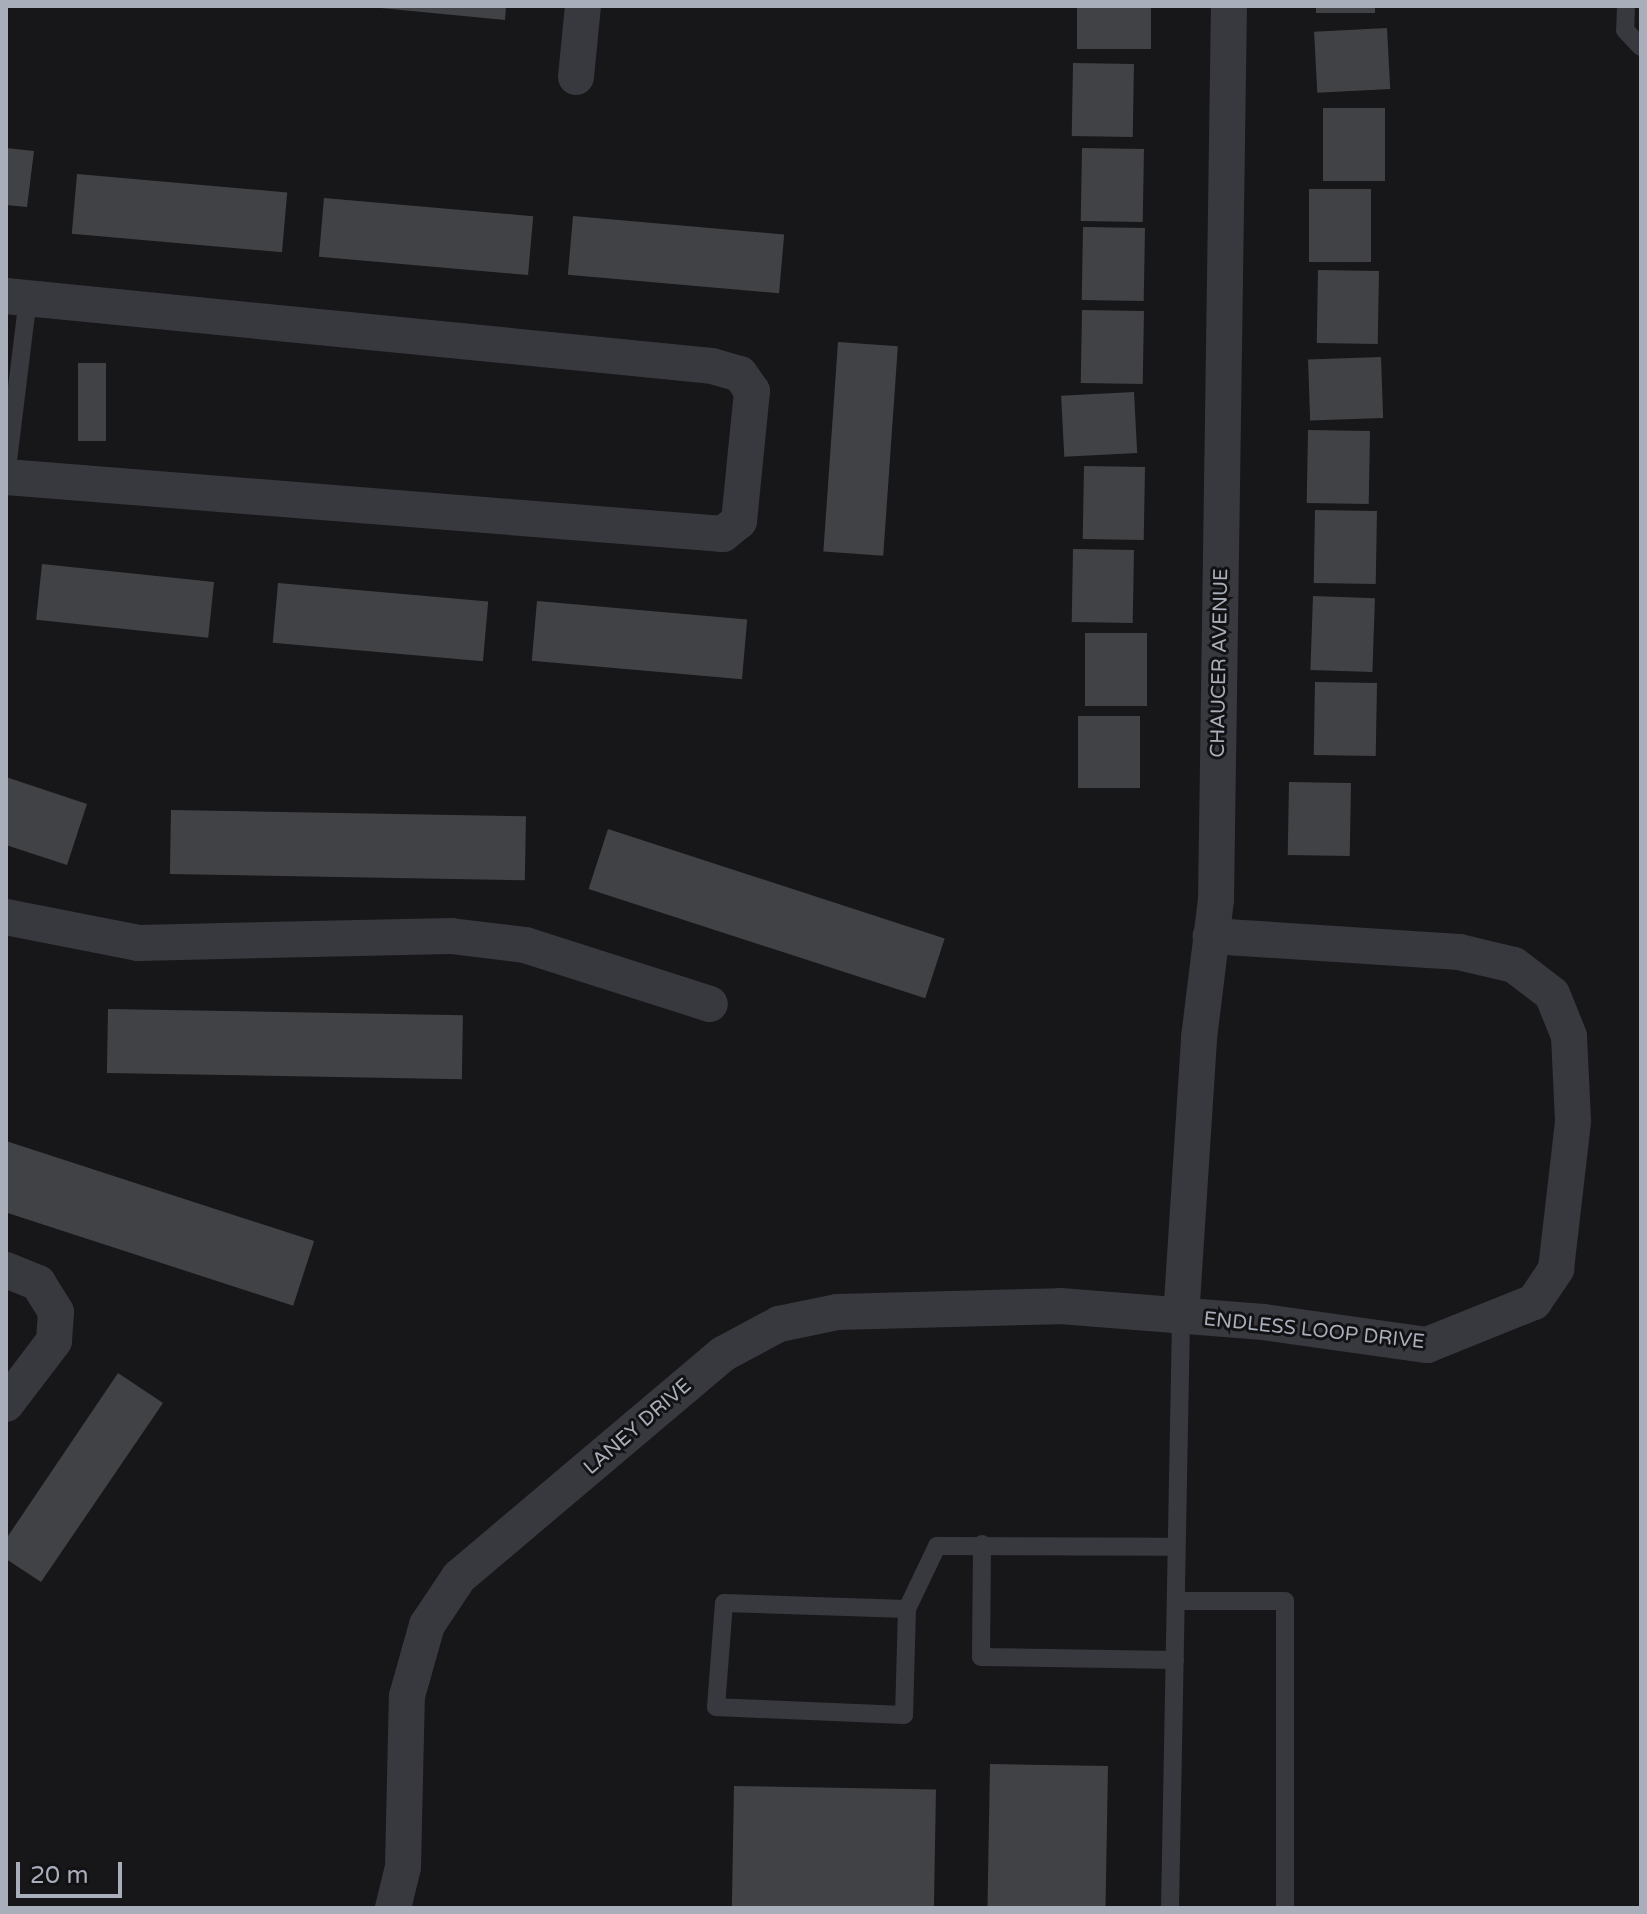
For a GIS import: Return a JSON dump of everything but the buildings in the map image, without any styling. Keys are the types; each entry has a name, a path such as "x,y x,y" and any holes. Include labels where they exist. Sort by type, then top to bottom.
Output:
{"street":[{"path":"576,77 583,6"},
{"name":"CHAUCER AVENUE","path":"1181,1318 1211,936 1229,6"},
{"path":"6,477 678,534 723,534 739,521 752,391 740,374 712,366 17,297"},
{"path":"6,917 138,943 451,936 525,945 710,1004"},
{"name":"ENDLESS LOOP DRIVE","path":"1181,1318 1427,1345 1534,1302 1556,1269 1573,1121 1569,1036 1552,994 1514,965 1459,952 1211,936"},
{"path":"6,1270 38,1283 56,1312 54,1341 6,1404"},
{"name":"LANEY DRIVE","path":"393,1908 403,1867 407,1696 427,1625 459,1577 723,1354 779,1324 837,1312 1060,1306 1181,1318"}],"lane":[{"path":"1626,6 1625,30 1641,47"},
{"path":"6,477 17,297"},
{"path":"1170,1908 1181,1318"},
{"path":"982,1544 981,1657 1175,1660"},
{"path":"907,1609 724,1603 716,1707 904,1715 907,1609 937,1546 1175,1547"},
{"path":"1176,1601 1285,1601 1285,1908"}]}
